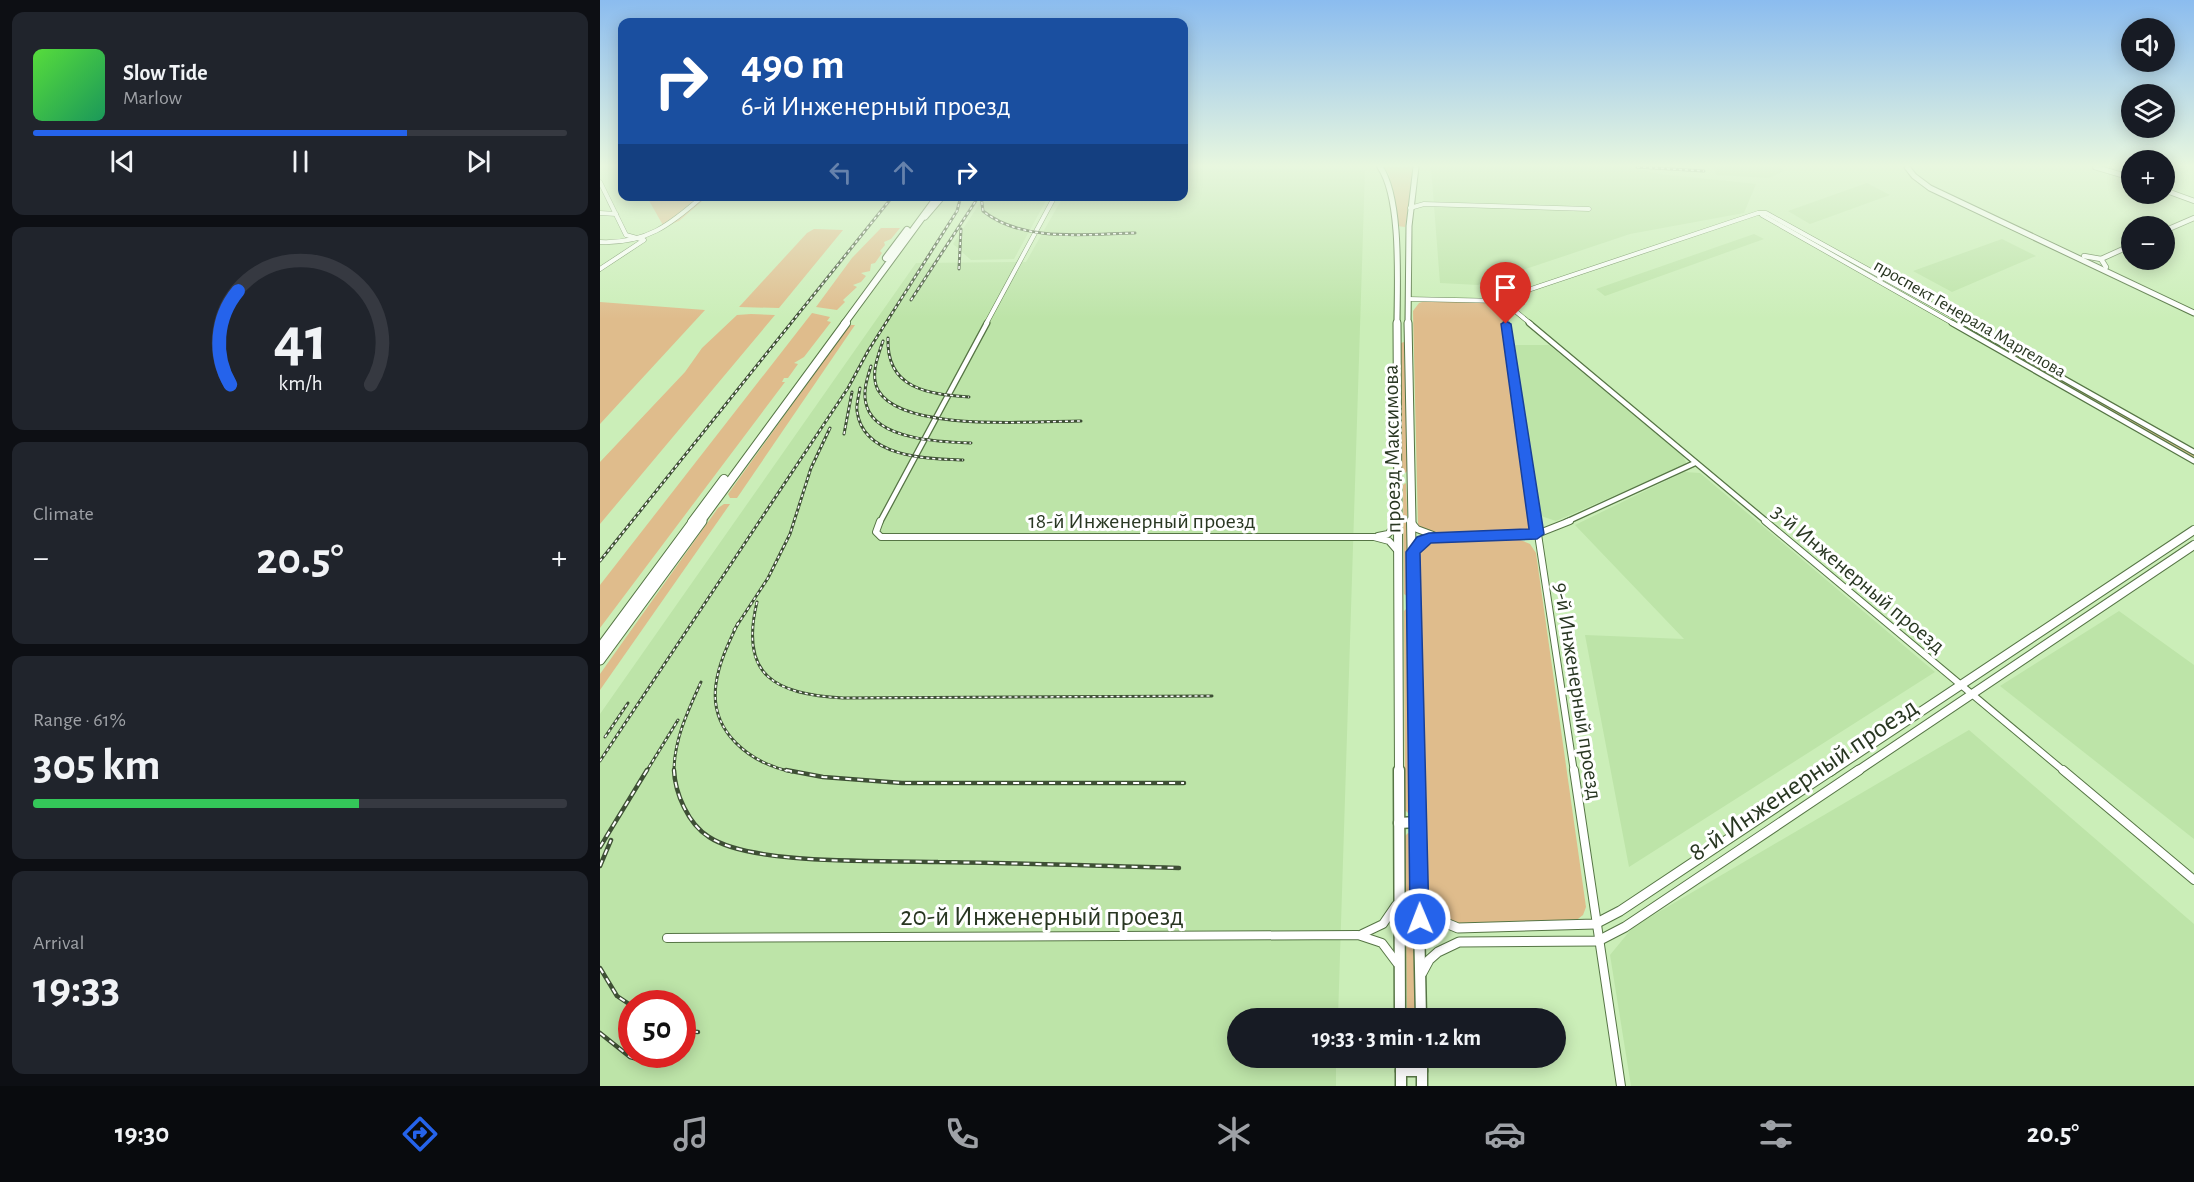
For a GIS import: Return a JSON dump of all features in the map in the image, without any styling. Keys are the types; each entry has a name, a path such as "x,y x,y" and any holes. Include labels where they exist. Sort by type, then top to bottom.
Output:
{"highway":[{"path":"600,648 919,219"},
{"path":"600,660 919,219"}],"main road":[{"name":"проезд Максимова","path":"1393,218 1397,338 1400,1008"},
{"name":"проезд Максимова","path":"1409,218 1408,338 1421,1008"},
{"path":"1998,218 2194,313"},
{"path":"2000,218 2194,308"},
{"path":"1395,231 1408,231"},
{"path":"1396,271 1408,271"},
{"path":"1397,338 1408,338"},
{"path":"1396,477 1412,476"},
{"path":"1397,604 1414,604"},
{"path":"1399,823 1417,822"},
{"path":"1401,1086 1401,1071 1422,1071 1422,1086"}],"street":[{"path":"600,270 644,240 626,235 618,218"},
{"path":"600,242 615,243 650,235 667,228 679,218"},
{"name":"18-й Инженерный проезд","path":"1043,218 880,520 876,532 881,537 1374,537 1389,541 1397,550"},
{"path":"1408,299 1503,301 1512,295 1744,218"},
{"name":"проспект Генерала Маргелова","path":"1766,218 2194,461"},
{"name":"проспект Генерала Маргелова","path":"1776,218 1991,336 2194,452"},
{"path":"2175,226 2194,218"},
{"path":"2084,256 2101,259 2121,251"},
{"path":"2101,259 2106,267"},
{"name":"3-й Инженерный проезд","path":"1503,301 2194,880"},
{"name":"9-й Инженерный проезд","path":"1503,301 1621,1086"},
{"path":"1983,340 1991,336"},
{"path":"2085,398 2091,393"},
{"path":"1413,552 1422,541 1440,537 1537,534 1695,463"},
{"path":"1412,523 1423,532 1440,537"},
{"path":"1374,537 1388,534 1397,524"},
{"name":"8-й Инженерный проезд","path":"1420,899 1441,921 1458,928 1595,924 1620,911 2194,530"},
{"name":"8-й Инженерный проезд","path":"1420,978 1429,960 1445,947 1459,942 1598,941 1625,927 2194,545"},
{"path":"2021,644 2032,652"},
{"path":"1358,935 1374,931 1385,924 1400,896"},
{"name":"20-й Инженерный проезд","path":"667,938 1358,935 1372,937 1382,942 1392,952 1400,970"}],"shaded area":[{"path":"659,218 683,218 679,221 664,227"},
{"path":"970,218 1037,218 1014,259 971,260 953,244"},
{"path":"1051,218 1363,218 1338,1008 1227,1008 1227,1068 1336,1068 1336,1086 600,1086 600,714 916,263 1026,262"},
{"path":"1396,218 1407,218 1405,227 1397,226"},
{"path":"1435,218 1719,218 1630,234 1478,285 1440,283"},
{"path":"1799,218 1827,218 1810,224"},
{"path":"881,228 900,228 891,239 884,242 885,245 880,251 882,253 875,263 871,264 870,271 861,273 866,276 861,282 853,285 857,287 843,300 845,302 837,310 816,307 852,258"},
{"path":"814,229 843,230 779,308 739,307 807,233"},
{"path":"1754,234 1764,239 1605,296 1596,289"},
{"path":"2002,239 2036,256 1952,292 1913,271"},
{"path":"1479,301 1496,308 1502,315 1531,521 1530,528 1526,532 1435,534 1418,526 1413,311 1419,303"},
{"path":"600,302 705,310 600,424"},
{"path":"812,313 830,317 827,321 831,322 804,357 794,363 798,364 788,378 784,378 782,382 785,382 600,628 600,585"},
{"path":"737,315 775,315 600,524 600,462 685,372 702,348"},
{"path":"851,325 855,325 737,498 730,498 728,494"},
{"path":"1404,342 1408,470 1405,473 1402,470 1401,343"},
{"path":"2002,344 2194,454 2194,457 1998,346"},
{"path":"1513,345 1549,345 1682,455 1686,462 1685,465 1556,521 1538,515"},
{"path":"1684,472 1700,473 1935,672 1629,867 1585,635 1684,639 1575,525"},
{"path":"1406,483 1410,594 1408,597 1404,594 1403,485"},
{"path":"724,504 730,504 600,690 600,674 718,508"},
{"path":"1518,539 1530,544 1536,553 1586,907 1583,915 1574,922 1455,923 1445,918 1437,910 1427,890 1418,549 1423,542 1434,540"},
{"path":"1406,609 1409,611 1412,810 1409,814 1405,810 1404,611"},
{"path":"2119,611 2194,665 2194,839 2000,686"},
{"path":"1969,730 2194,924 2194,1086 1631,1086 1610,955 1633,927"},
{"path":"1408,833 1413,836 1415,1008 1407,1008 1405,836"}],"railway":[{"path":"600,561 876,218"},
{"path":"600,761 848,388 868,351 953,218"},
{"path":"911,300 965,218"},
{"path":"994,218 1017,228 1036,232 1076,235 1135,233"},
{"path":"959,269 961,229"},
{"path":"888,338 889,355 894,368 912,386 939,394 969,397"},
{"path":"883,341 875,372 878,390 892,404 914,413 972,422 1081,421"},
{"path":"871,366 865,397 873,418 897,433 912,437 971,443"},
{"path":"860,388 857,411 862,427 871,438 899,453 933,459 963,460"},
{"path":"844,434 852,392"},
{"path":"737,626 768,578 790,534 811,468 830,428"},
{"path":"757,602 753,627 753,648 758,664 768,676 781,685 798,692 843,698 1212,696"},
{"path":"734,630 737,626"},
{"path":"737,626 717,676 716,701 719,717 726,731 748,753 776,768 792,772"},
{"path":"674,771 679,737 701,682"},
{"path":"605,737 628,703"},
{"path":"646,772 678,720"},
{"path":"600,847 647,770"},
{"path":"786,770 823,777 902,783 1184,783"},
{"path":"674,771 680,798 695,824 709,837 729,846 755,853 819,860 1179,868"},
{"path":"600,866 611,840"},
{"path":"600,968 618,997"},
{"path":"600,1033 618,1047"}],"route":[{"path":"1420,919 1413,552 1417,545 1429,538 1537,534 1506,324"}]}
